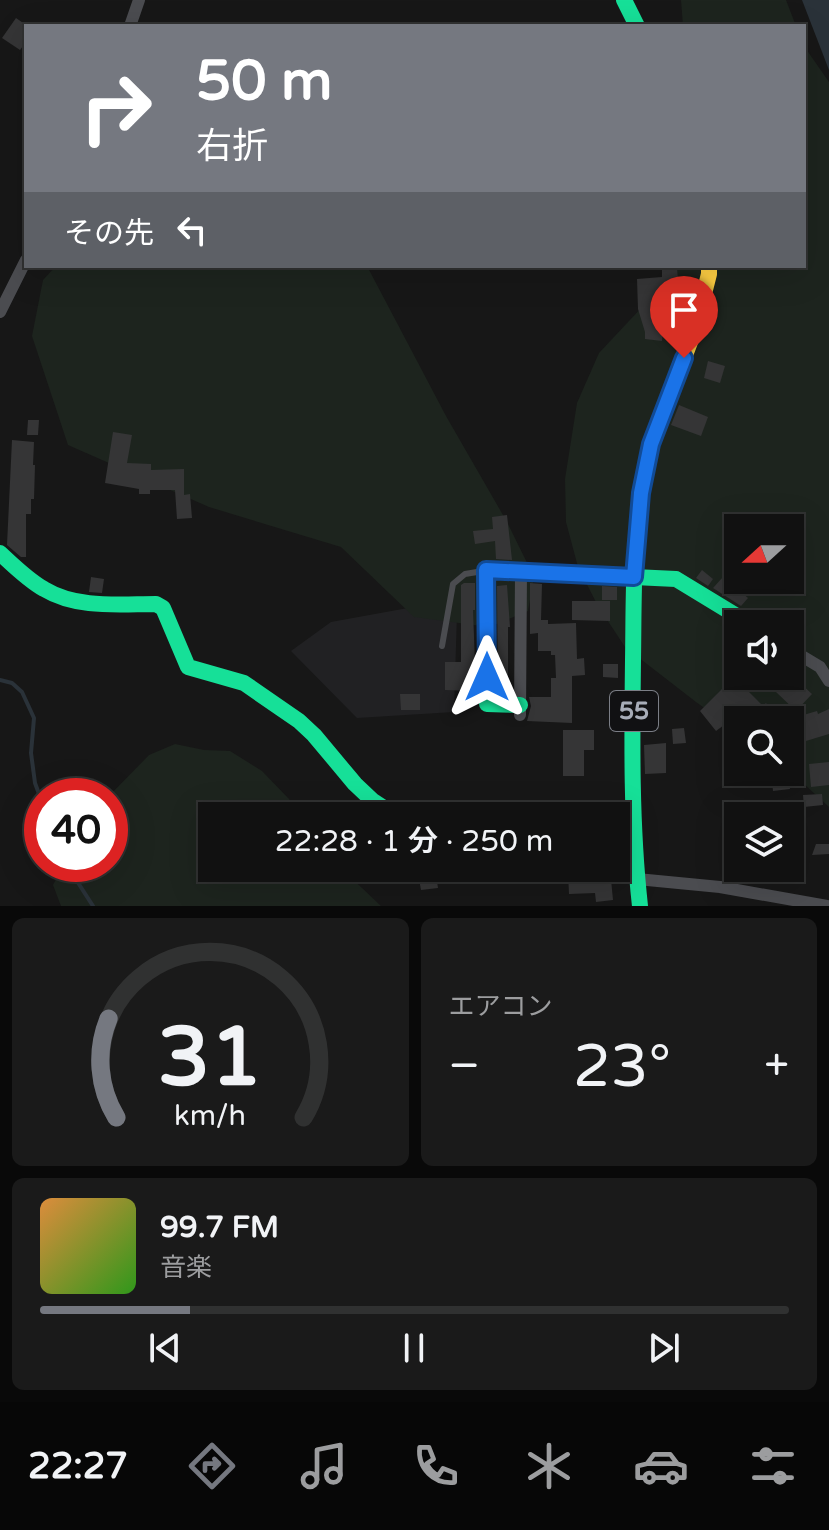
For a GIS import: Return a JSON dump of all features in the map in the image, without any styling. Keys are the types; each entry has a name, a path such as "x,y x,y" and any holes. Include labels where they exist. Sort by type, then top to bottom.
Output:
{"street":[{"path":"131,24 139,0"},
{"path":"624,0 636,24"},
{"path":"0,312 24,264"},
{"name":"55","path":"640,906 632,762 634,577 641,493 651,444 695,329 709,268"},
{"path":"0,553 49,592 79,601 156,604 163,608 188,667 244,683 299,721 375,802"},
{"path":"521,572 520,710 487,704 486,570 676,579 727,610"},
{"path":"804,657 820,667 829,681"},
{"path":"630,844 636,845"},
{"path":"637,879 720,887 827,906"}],"lane":[{"path":"442,646 453,584 465,574 486,570"}],"shaded area":[{"path":"681,0 786,0 795,24 683,24"},
{"path":"802,0 829,0 829,70"},
{"path":"806,49 829,82 829,807 804,784 804,706 724,706 724,722 625,647 598,606 578,567 566,522 565,479 577,403 599,353 659,289 670,268 806,268"},
{"path":"54,268 368,268 534,577 528,611 489,627 414,617 341,547 209,507 68,445 32,336 43,280"},
{"path":"458,580 454,712 357,718 291,651 331,622 441,602"},
{"path":"175,744 230,751 262,771 291,802 198,802 198,882 356,882 381,906 61,906 55,882 128,882 127,778 149,755"}],"building":[{"path":"16,18 25,24 24,45 20,50 2,38"},
{"path":"677,268 679,292 655,293 664,320 662,341 645,339 638,309 637,279 662,277 662,269"},
{"path":"708,361 725,366 720,383 704,378"},
{"path":"679,405 708,417 701,436 671,425"},
{"path":"28,420 39,420 38,435 27,435"},
{"path":"113,432 132,435 127,463 151,464 151,470 184,469 184,495 190,494 192,518 177,519 175,490 150,490 150,494 139,494 139,489 105,483"},
{"path":"12,440 34,442 34,499 31,499 31,514 26,514 26,557 21,557 7,545"},
{"path":"507,515 512,560 496,559 495,541 475,544 473,531 493,529 492,517"},
{"path":"702,570 713,579 708,586 696,578"},
{"path":"91,577 104,579 102,593 89,592"},
{"path":"723,577 724,594 743,594 748,598 741,606 713,588"},
{"path":"475,583 476,691 445,690 445,662 461,662 461,585"},
{"path":"530,583 542,584 541,620 548,620 548,624 576,623 577,659 584,658 585,675 572,676 572,723 527,721 531,706 529,697 551,697 551,678 556,678 555,655 551,655 551,651 538,651 538,633 530,634"},
{"path":"507,585 510,627 508,694 498,693 497,586"},
{"path":"602,586 617,587 617,600 602,600"},
{"path":"572,601 610,601 610,621 572,620"},
{"path":"603,664 618,664 618,678 603,677"},
{"path":"724,687 724,690 747,690 763,706 724,706 724,725 716,731 700,711"},
{"path":"804,687 812,694 801,706 791,706 776,692 804,690"},
{"path":"400,694 420,694 420,710 401,710"},
{"path":"829,709 829,734 804,742 804,715 817,711 818,714"},
{"path":"684,728 686,743 673,744 672,729"},
{"path":"563,730 594,730 594,750 584,750 584,776 563,776"},
{"path":"666,743 666,773 645,774 644,745"},
{"path":"829,762 829,785 811,787 809,764"},
{"path":"772,786 790,786 790,789 773,791"},
{"path":"822,794 823,805 804,807 803,795"},
{"path":"816,844 829,844 829,854 812,855"},
{"path":"420,882 437,882 438,888 421,890"},
{"path":"568,882 611,882 613,900 596,902 595,893 569,894"}],"waterway":[{"path":"0,680 12,683 22,692 34,718 31,753 34,778"},
{"path":"78,882 93,906"}],"traffic: fast":[{"path":"624,0 636,24"},
{"path":"640,906 633,783 633,614 636,544 645,475"},
{"path":"0,553 32,581 70,600 113,605 156,604 163,608 188,667 244,683 299,721 375,802"},
{"path":"520,705 487,704 486,570 676,579 727,610"}],"traffic: slow":[{"path":"645,475 651,444 695,329 709,268"}],"route":[{"path":"487,677 486,570 634,577 641,493 651,444 684,358"}]}
